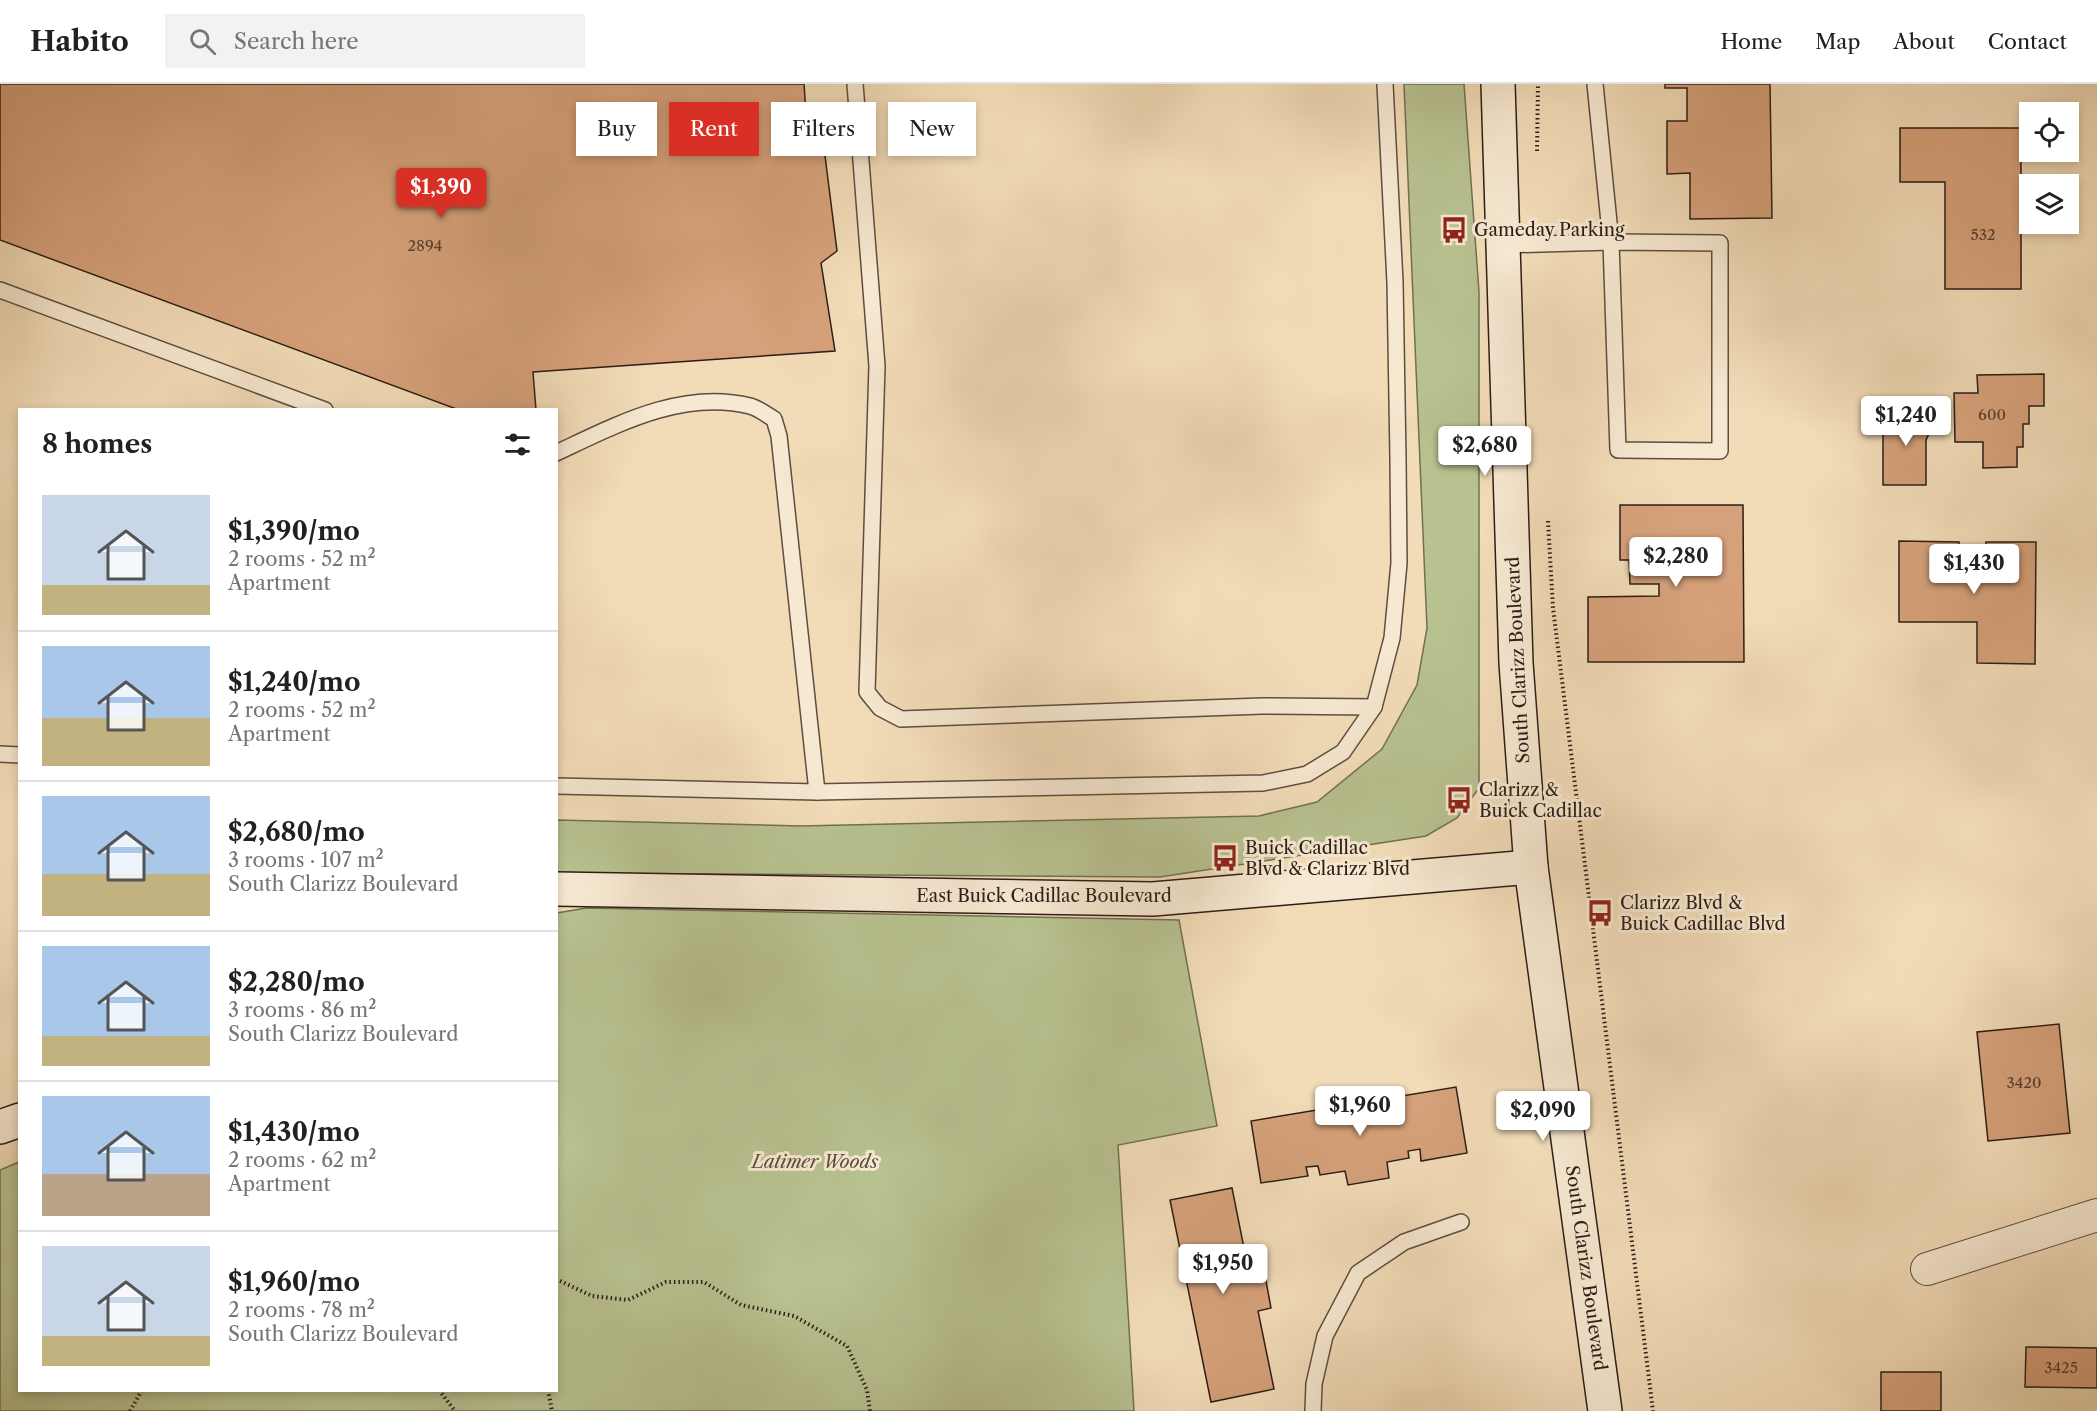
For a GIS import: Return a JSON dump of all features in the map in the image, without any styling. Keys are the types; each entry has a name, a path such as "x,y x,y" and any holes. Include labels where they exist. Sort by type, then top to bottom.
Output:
{"street":[{"name":"South Clarizz Boulevard","path":"1498,84 1516,663 1531,867 1605,1411"},
{"name":"East Buick Cadillac Boulevard","path":"558,889 1153,899 1531,867"},
{"path":"0,1127 18,1121"},
{"path":"1927,1269 2097,1215"}],"lane":[{"path":"855,84 877,366 867,692 880,708 901,718 1262,706 1374,707"},
{"path":"558,786 817,792 1263,783 1307,774 1343,752 1374,707 1392,638 1399,563 1395,282 1385,84"},
{"path":"1503,245 1611,242 1719,243 1720,451 1618,450 1611,242 1595,84"},
{"path":"0,290 320,408"},
{"path":"558,452 638,416 682,405 713,401 752,406 774,419 779,436 817,792"},
{"path":"0,754 18,755"},
{"path":"1313,1411 1314,1384 1325,1336 1358,1273 1404,1242 1461,1221"}],"path":[{"path":"1537,153 1538,84"},
{"path":"1548,512 1553,608 1653,1411"},
{"path":"558,1280 592,1296 628,1300 666,1282 704,1282 741,1305 794,1316 847,1346 867,1390 870,1411"},
{"path":"130,1411 141,1392"},
{"path":"441,1392 455,1411"},
{"path":"548,1392 552,1411"}],"green space":[{"path":"1404,84 1464,84 1479,292 1479,788 1457,818 1426,836 1160,877 558,873 558,820 800,826 1259,816 1317,802 1382,749 1417,685 1427,628"},
{"name":"Latimer Woods","path":"586,908 1179,920 1217,1126 1118,1145 1134,1411 0,1411 0,1170 18,1162 18,1392 558,1392 558,913"}],"building":[{"path":"0,84 804,84 805,102 771,102 771,156 825,156 837,251 821,263 835,351 533,372 536,408 454,408 0,240"},
{"path":"1665,84 1770,84 1772,218 1690,219 1690,173 1667,174 1667,121 1687,121 1687,88 1665,88"},
{"path":"1900,128 2019,128 2021,289 1945,289 1945,182 1900,182"},
{"path":"2044,374 2044,406 2029,406 2029,424 2023,424 2023,447 2017,447 2017,467 1983,468 1983,442 1955,442 1954,393 1978,393 1977,375"},
{"path":"1899,401 1936,419 1926,440 1926,485 1883,485 1883,435"},
{"path":"1620,505 1743,505 1744,662 1588,662 1588,597 1659,596 1659,584 1630,584 1629,560 1620,560"},
{"path":"1899,541 1959,542 1959,577 1986,577 1986,542 2036,542 2035,664 1977,663 1977,622 1899,622"},
{"path":"2059,1024 2070,1133 1988,1141 1977,1032"},
{"path":"1456,1087 1467,1153 1421,1161 1420,1149 1408,1151 1409,1158 1387,1162 1389,1178 1348,1185 1345,1171 1320,1175 1318,1166 1306,1167 1308,1176 1261,1183 1251,1121"},
{"path":"1232,1188 1249,1273 1264,1270 1271,1308 1258,1311 1274,1389 1211,1402 1170,1200"},
{"path":"2026,1347 2097,1348 2097,1388 2025,1387"},
{"path":"1881,1372 1941,1372 1941,1411 1881,1411"}],"place":[{"name":"Gameday Parking","path":"1454,230"},
{"name":"Clarizz & Buick Cadillac","path":"1459,800"},
{"name":"Buick Cadillac Blvd & Clarizz Blvd","path":"1225,858"},
{"name":"Clarizz Blvd & Buick Cadillac Blvd","path":"1600,913"}]}
